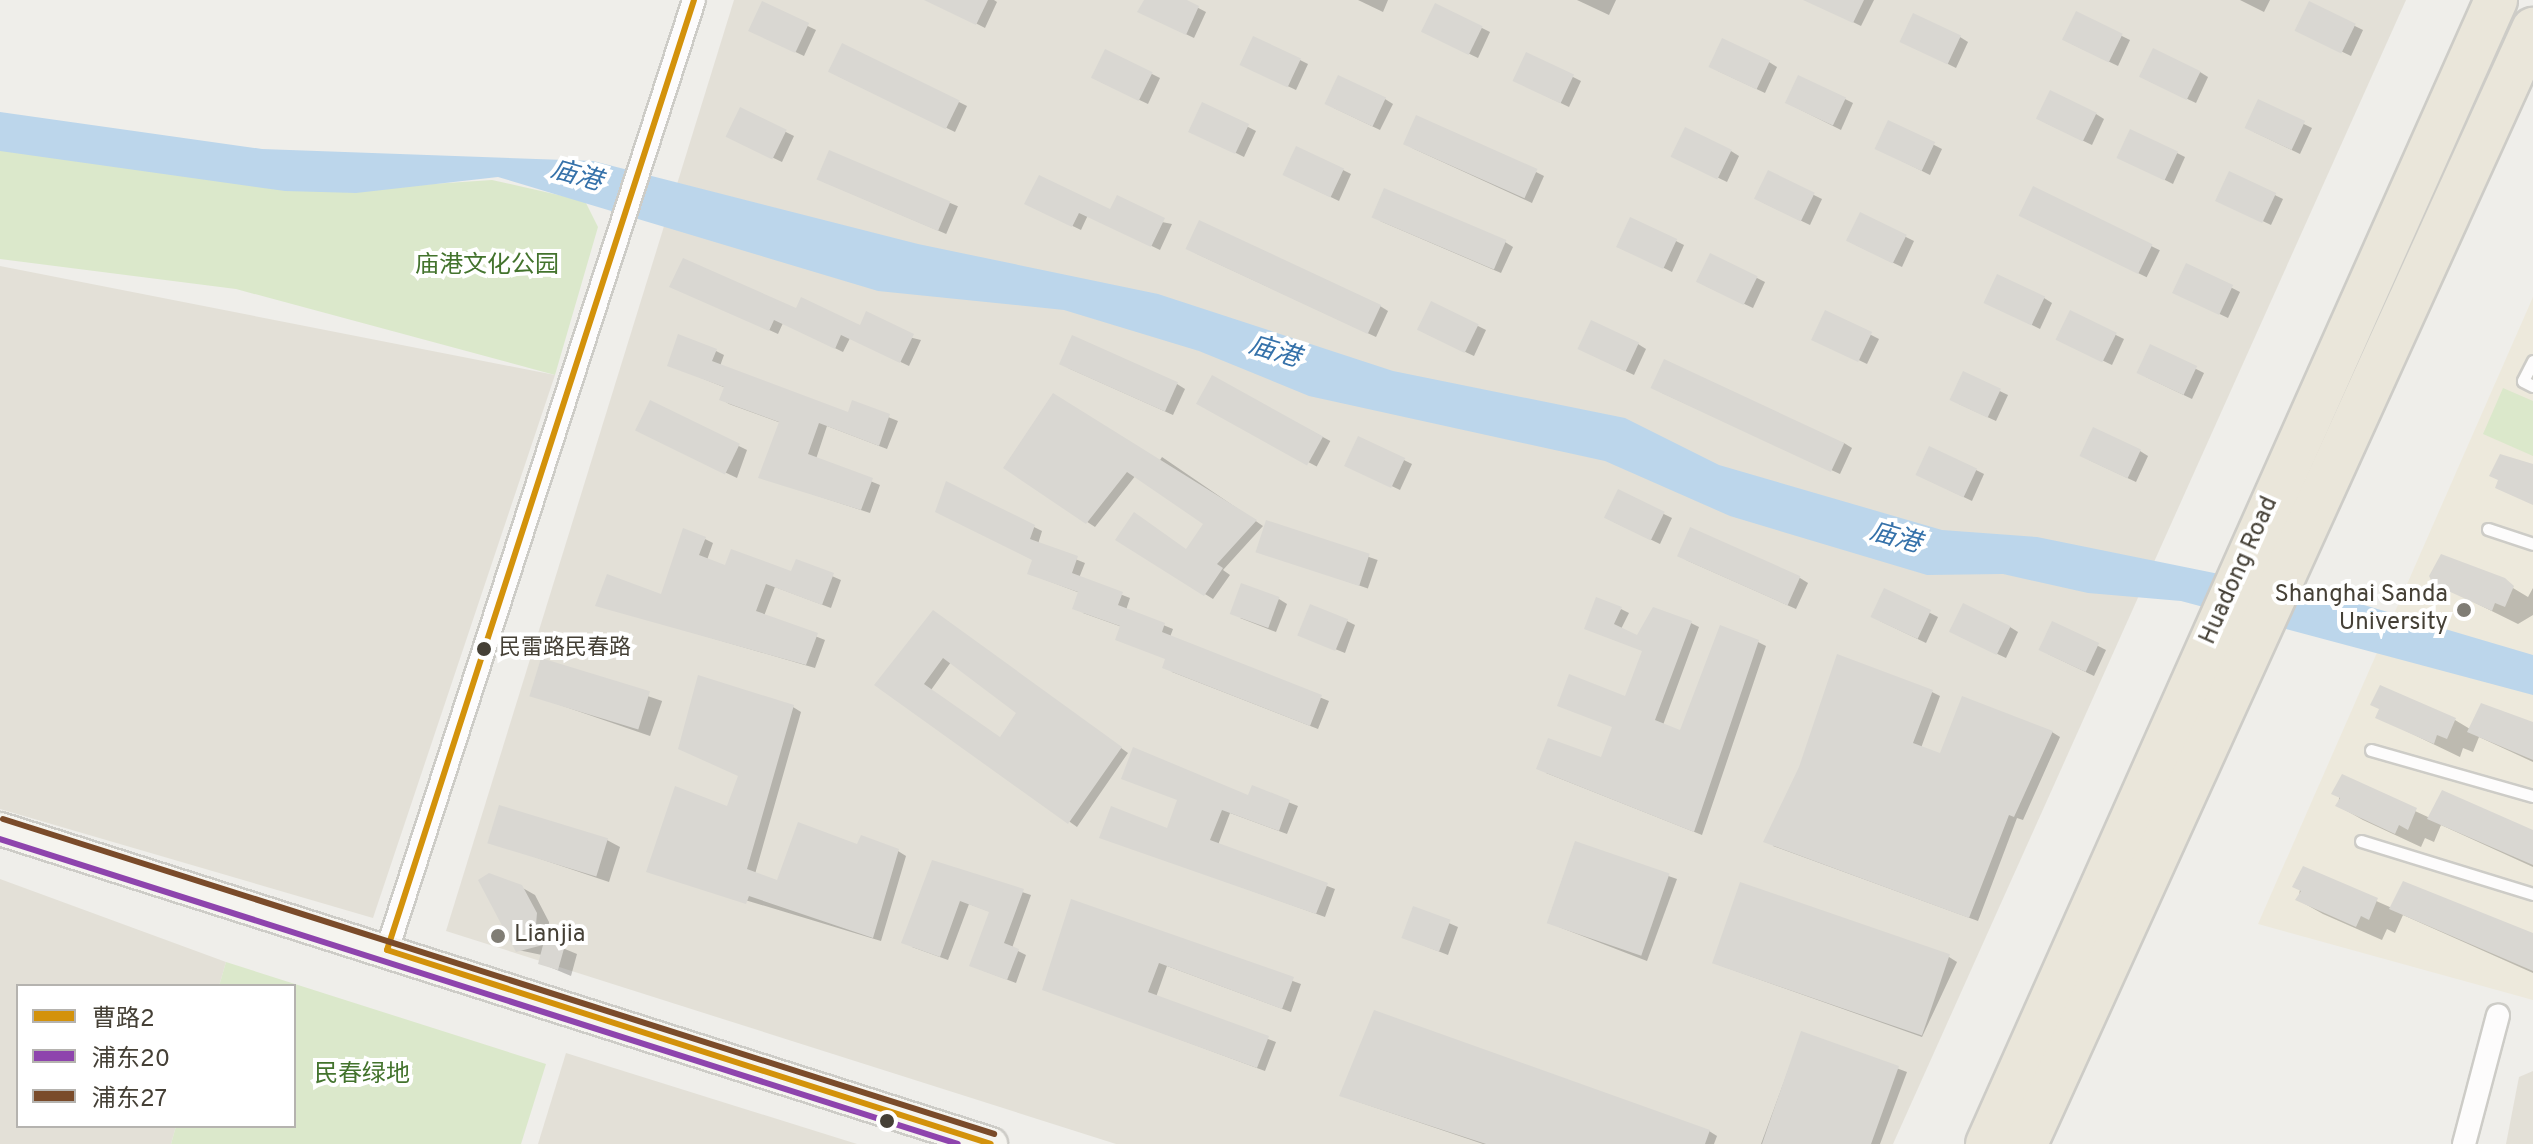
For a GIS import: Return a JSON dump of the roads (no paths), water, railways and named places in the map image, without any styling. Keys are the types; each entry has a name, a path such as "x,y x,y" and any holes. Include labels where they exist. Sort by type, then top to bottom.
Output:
{"highway":[{"name":"Huadong Road","path":"1987,1144 2496,0"},
{"name":"Huadong Road","path":"2026,1144 2533,29"}],"street":[{"path":"387,950 653,114 694,0"},
{"path":"0,829 991,1144"},
{"path":"2464,1144 2498,1015"}],"lane":[{"path":"2533,361 2523,381 2533,386"},
{"path":"2488,529 2533,544"},
{"path":"2371,750 2533,796"},
{"path":"2361,841 2533,894"}],"water":[{"name":"庙港","path":"0,112 262,149 593,161 918,244 1158,294 1393,371 1625,418 1719,465 1942,530 2037,537 2347,600 2533,655 2533,695 2181,601 2088,593 2003,574 1927,575 1730,516 1605,461 1309,396 1199,351 1064,310 878,291 498,177 356,193 285,191 0,151"}],"place":[{"name":"Shanghai Sanda University","path":"2464,610"},
{"name":"民雷路民春路","path":"484,649"},
{"name":"Lianjia","path":"498,936"}],"park label":[{"name":"庙港文化公园","path":"487,267"},
{"name":"民春绿地","path":"362,1076"}]}
